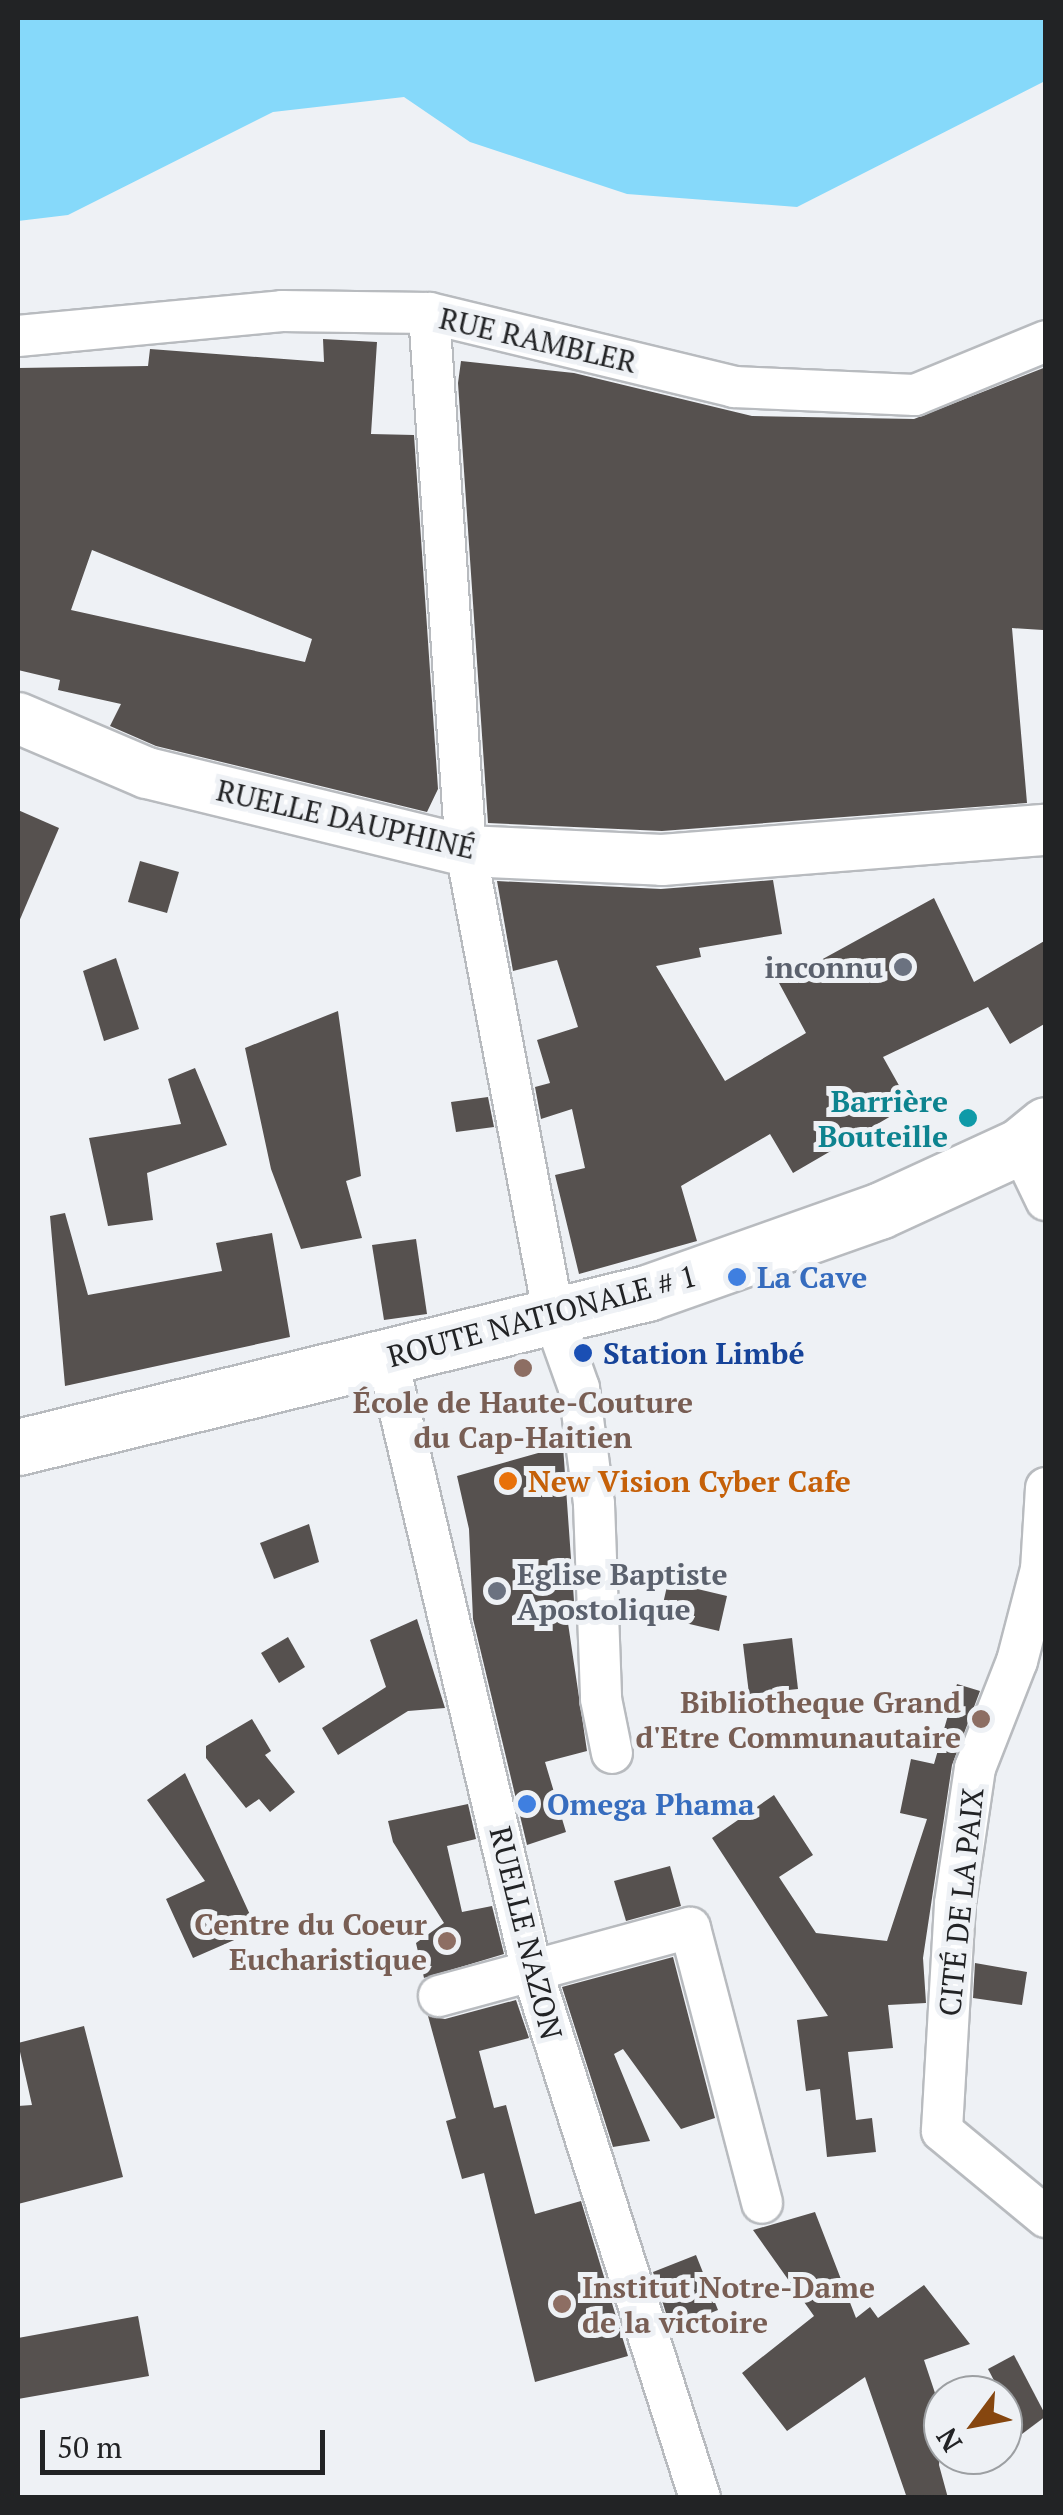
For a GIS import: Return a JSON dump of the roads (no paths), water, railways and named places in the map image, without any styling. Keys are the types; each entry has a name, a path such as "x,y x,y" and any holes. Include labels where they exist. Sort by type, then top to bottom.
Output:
{"main road":[{"name":"ROUTE NATIONALE # 1","path":"18,1447 647,1293 880,1211 1033,1136"}],"street":[{"name":"RUE RAMBLER","path":"18,336 282,311 430,313 734,387 915,396 1046,340"},
{"path":"430,313 466,851 554,1318 578,1388 592,1484 601,1700 612,1753"},
{"name":"RUELLE DAUPHINÉ","path":"18,718 147,772 466,851 662,860 1046,830"},
{"path":"1033,1136 1046,1200"},
{"name":"RUELLE NAZON","path":"387,1358 531,1967 611,2235 673,2399 700,2498"},
{"name":"CITÉ DE LA PAIX","path":"1046,1488 1041,1569 1017,1661 975,1768 955,1904 942,2131 1046,2217"},
{"path":"439,1996 531,1967 690,1928 762,2202"}],"water":[{"path":"18,18 1045,18 1045,81 797,207 627,194 470,142 404,97 273,112 68,215 18,221"}],"place":[{"name":"inconnu","path":"903,967"},
{"name":"Barrière Bouteille","path":"968,1118"},
{"name":"La Cave","path":"737,1277"},
{"name":"Station Limbé","path":"583,1353"},
{"name":"École de Haute-Couture du Cap-Haitien","path":"523,1368"},
{"name":"New Vision Cyber Cafe","path":"508,1481"},
{"name":"Eglise Baptiste Apostolique","path":"497,1591"},
{"name":"Bibliotheque Grand d'Etre Communautaire","path":"981,1719"},
{"name":"Omega Phama","path":"527,1804"},
{"name":"Centre du Coeur Eucharistique","path":"447,1941"},
{"name":"Institut Notre-Dame de la victoire","path":"562,2304"}]}
